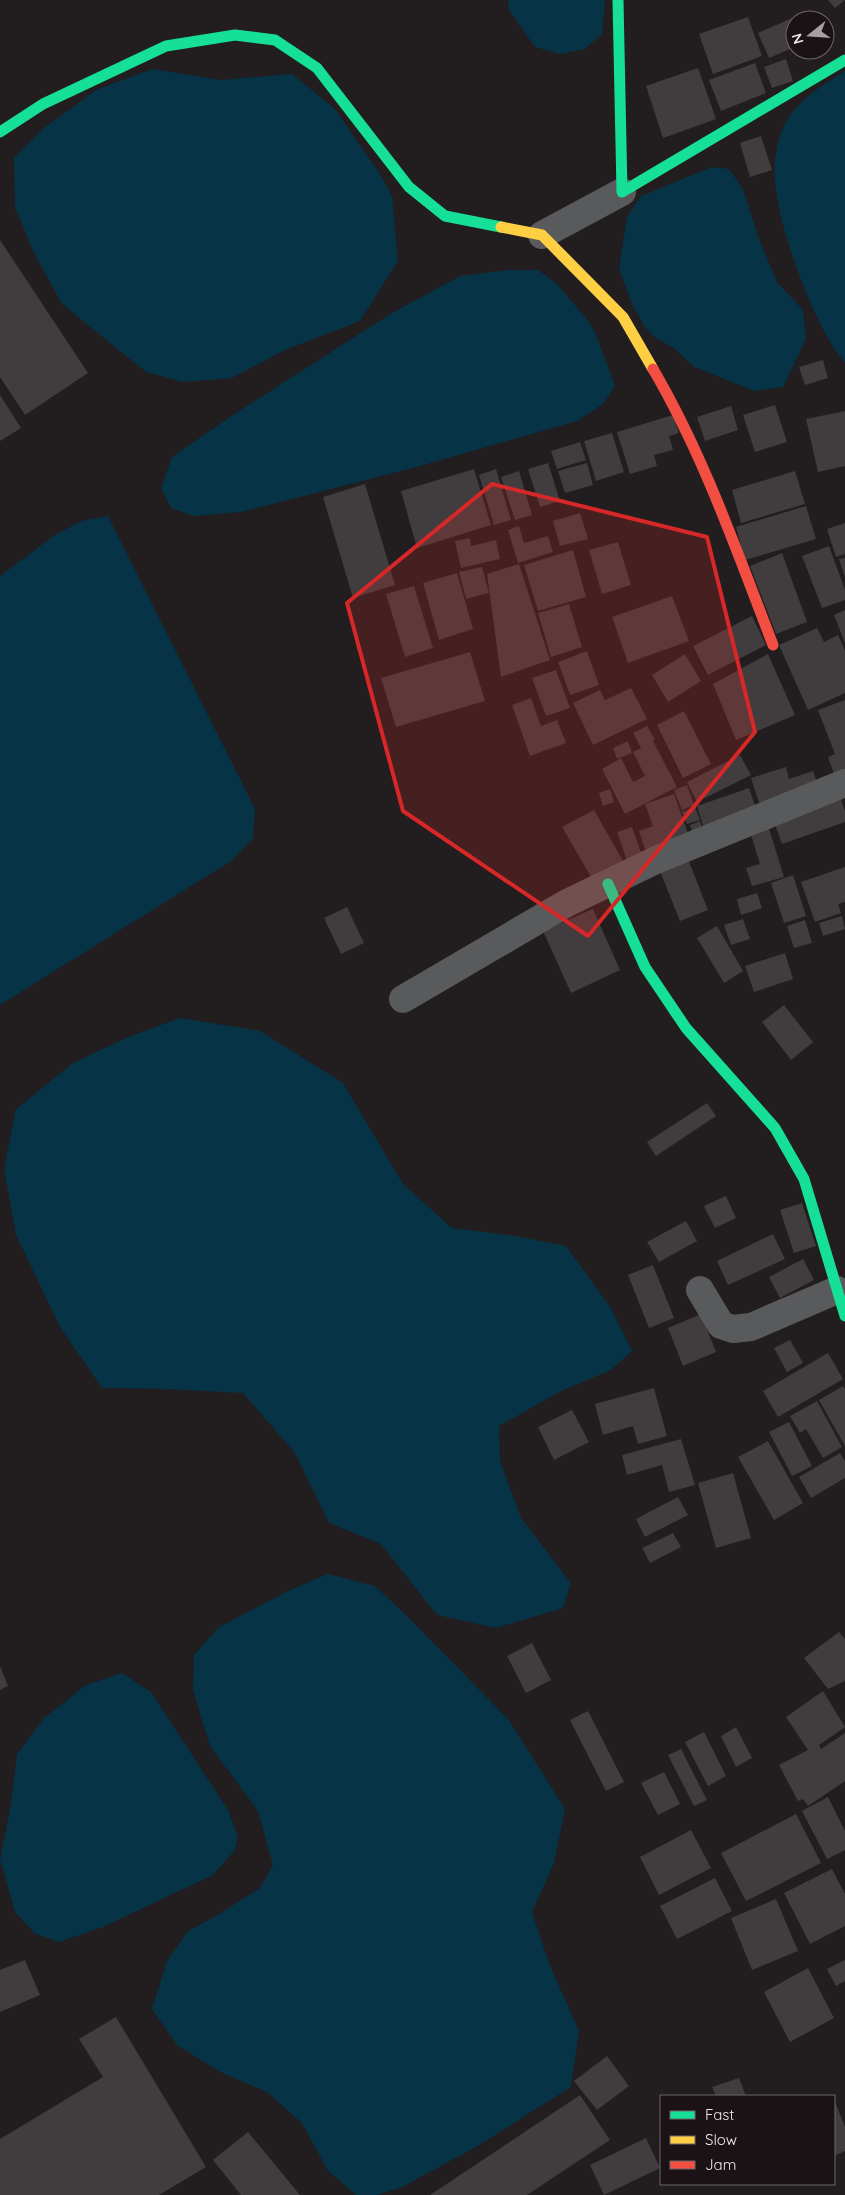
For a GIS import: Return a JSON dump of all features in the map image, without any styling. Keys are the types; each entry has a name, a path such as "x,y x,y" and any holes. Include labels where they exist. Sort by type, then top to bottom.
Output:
{"street":[{"path":"618,0 622,192"},
{"path":"0,132 43,104 166,46 235,35 275,40 318,68 409,187 445,216 542,234 623,317 673,403 706,473 773,645"},
{"path":"542,234 622,192 845,60"},
{"path":"404,999 567,903 656,860 845,783"},
{"path":"608,884 645,967 686,1028 775,1128 796,1162 804,1179 845,1316"},
{"path":"700,1290 721,1325 732,1330 751,1327 837,1290"}],"highlighted area":[{"path":"492,484 707,537 755,732 588,936 403,811 347,603"}],"water":[{"path":"508,0 605,0 602,34 585,49 560,54 535,47 509,10"},
{"path":"152,69 221,80 292,74 334,108 380,174 392,196 398,261 360,321 285,350 232,378 183,382 146,372 62,304 33,251 15,207 14,158 44,128 96,90"},
{"path":"845,71 845,363 822,328 802,281 779,209 775,175 779,141 789,117 810,94"},
{"path":"712,167 729,169 743,189 758,236 777,282 803,310 806,339 783,387 754,391 694,367 675,349 653,336 644,326 631,302 619,268 627,217 641,196"},
{"path":"508,270 538,270 556,283 585,317 595,332 615,386 603,404 577,421 413,468 241,512 194,516 171,508 161,488 172,457 230,417 392,313 460,276"},
{"path":"108,516 255,809 253,838 231,861 0,1005 0,576 55,535 81,521"},
{"path":"180,1018 260,1031 343,1083 403,1184 452,1228 515,1236 566,1246 611,1308 632,1351 611,1370 561,1391 499,1426 500,1461 521,1518 571,1583 563,1608 496,1628 437,1615 381,1544 329,1523 295,1453 243,1393 102,1388 60,1327 16,1235 4,1169 16,1109 73,1063 126,1038"},
{"path":"328,1574 375,1586 408,1617 509,1720 565,1809 554,1863 532,1912 549,1963 579,2031 571,2087 476,2147 402,2187 377,2195 356,2195 328,2171 302,2123 267,2092 220,2072 177,2045 152,2009 167,1961 188,1931 218,1915 260,1888 273,1865 258,1811 210,1746 193,1690 194,1655 219,1627 290,1590"},
{"path":"122,1673 151,1692 228,1810 238,1837 235,1850 213,1875 103,1927 59,1942 34,1933 15,1912 0,1859 10,1810 17,1754 43,1719 86,1685"}],"building":[{"path":"828,0 845,0 835,8"},
{"path":"748,17 762,56 713,74 699,34"},
{"path":"785,21 785,51 769,58 758,33"},
{"path":"786,60 793,81 772,88 764,67"},
{"path":"755,63 766,93 721,111 709,80"},
{"path":"698,68 716,119 663,138 646,86"},
{"path":"761,136 772,170 750,177 740,143"},
{"path":"0,240 88,373 25,415 0,377"},
{"path":"823,360 828,378 805,385 799,367"},
{"path":"0,395 21,428 0,441"},
{"path":"775,405 787,442 755,452 743,415"},
{"path":"731,406 738,430 705,441 697,417"},
{"path":"845,411 845,466 818,472 806,419"},
{"path":"673,415 679,433 669,436 673,450 654,455 657,466 630,474 617,432"},
{"path":"612,433 624,472 596,481 584,441"},
{"path":"580,442 586,460 557,469 551,451"},
{"path":"548,463 560,501 540,507 528,469"},
{"path":"587,463 593,485 565,493 558,471"},
{"path":"474,469 491,525 417,548 401,491"},
{"path":"496,469 511,520 494,525 479,475"},
{"path":"519,471 532,515 515,520 501,477"},
{"path":"795,471 805,504 741,523 732,490"},
{"path":"365,484 395,585 353,598 323,497"},
{"path":"806,506 816,539 745,560 736,527"},
{"path":"580,513 588,539 560,546 553,521"},
{"path":"845,523 845,554 836,557 827,529"},
{"path":"519,526 524,543 548,536 553,552 518,563 508,530"},
{"path":"470,538 471,546 496,540 500,559 461,568 455,541"},
{"path":"618,542 631,585 602,594 589,550"},
{"path":"829,546 845,590 845,600 822,608 802,556"},
{"path":"573,550 586,597 538,611 524,565"},
{"path":"782,553 807,622 776,634 750,566"},
{"path":"845,558 845,577 839,559"},
{"path":"519,564 550,660 501,677 487,574"},
{"path":"482,567 489,593 466,599 459,572"},
{"path":"457,573 473,629 439,640 423,583"},
{"path":"414,586 433,648 405,657 386,594"},
{"path":"672,596 689,641 628,663 612,617"},
{"path":"569,604 582,647 551,657 538,613"},
{"path":"845,610 845,643 834,615"},
{"path":"752,616 766,645 708,675 693,646"},
{"path":"817,628 824,642 838,635 845,651 845,693 808,710 779,645"},
{"path":"587,651 599,685 570,695 558,662"},
{"path":"470,652 485,701 396,727 381,678"},
{"path":"685,654 701,681 668,702 652,675"},
{"path":"768,654 795,715 736,740 713,684"},
{"path":"556,670 570,708 546,716 532,678"},
{"path":"631,688 647,719 593,745 573,703 600,690 605,700"},
{"path":"531,698 541,726 557,720 566,743 530,756 512,705"},
{"path":"845,700 845,776 836,779 828,757 835,754 818,710"},
{"path":"684,711 711,764 683,778 657,725"},
{"path":"647,726 677,787 625,814 602,769 621,758 633,782 645,776 633,752 641,748 633,733"},
{"path":"628,741 632,753 617,759 613,748"},
{"path":"740,755 751,775 697,802 687,782"},
{"path":"786,767 789,779 813,771 820,791 761,809 751,778"},
{"path":"687,785 694,805 682,810 674,790"},
{"path":"749,788 759,817 706,835 697,806"},
{"path":"610,789 614,802 603,806 599,793"},
{"path":"674,794 691,842 648,858 639,831 653,826 645,804"},
{"path":"839,794 845,811 845,822 782,844 772,816"},
{"path":"695,807 700,820 687,824 682,812"},
{"path":"594,810 626,866 595,884 562,827"},
{"path":"700,821 704,833 694,836 690,825"},
{"path":"767,822 784,877 752,886 746,868 760,864 749,828"},
{"path":"632,827 643,858 628,863 617,832"},
{"path":"686,854 708,910 680,921 658,866"},
{"path":"845,867 845,902 838,904 841,913 815,922 801,882"},
{"path":"793,875 806,916 784,923 771,883"},
{"path":"757,893 762,908 741,915 737,899"},
{"path":"347,907 364,943 341,954 324,918"},
{"path":"593,909 620,970 571,993 543,931"},
{"path":"842,916 845,929 823,936 819,923"},
{"path":"743,919 750,939 731,945 724,925"},
{"path":"805,920 812,943 794,948 787,926"},
{"path":"717,926 743,971 724,983 697,938"},
{"path":"785,953 793,979 754,992 745,966"},
{"path":"784,1005 813,1042 791,1060 762,1022"},
{"path":"707,1103 716,1116 656,1156 647,1142"},
{"path":"726,1196 736,1218 715,1228 704,1206"},
{"path":"802,1203 816,1246 794,1253 780,1210"},
{"path":"686,1221 697,1241 659,1262 647,1242"},
{"path":"773,1234 785,1259 728,1285 717,1261"},
{"path":"803,1259 814,1280 780,1298 769,1277"},
{"path":"653,1265 674,1318 649,1328 628,1275"},
{"path":"701,1314 716,1352 683,1366 668,1328"},
{"path":"790,1340 803,1363 787,1372 774,1348"},
{"path":"828,1353 843,1379 778,1417 763,1391"},
{"path":"843,1386 845,1389 845,1446 819,1400"},
{"path":"654,1388 667,1436 638,1444 633,1426 603,1435 595,1404"},
{"path":"817,1401 842,1447 823,1458 806,1429 800,1433 790,1416"},
{"path":"572,1410 589,1442 554,1460 538,1427"},
{"path":"789,1422 812,1466 792,1476 769,1432"},
{"path":"681,1439 695,1485 669,1492 662,1465 627,1475 622,1455"},
{"path":"768,1441 803,1503 774,1520 738,1457"},
{"path":"840,1453 845,1461 845,1478 811,1498 799,1477"},
{"path":"733,1473 751,1538 716,1548 698,1483"},
{"path":"678,1497 688,1515 645,1537 636,1519"},
{"path":"673,1533 681,1547 650,1563 642,1548"},
{"path":"839,1632 845,1639 845,1681 828,1689 804,1658"},
{"path":"532,1643 551,1680 526,1693 507,1656"},
{"path":"0,1666 8,1686 0,1690"},
{"path":"823,1691 845,1727 819,1745 821,1749 845,1733 845,1781 808,1806 803,1799 798,1801 779,1765 808,1750 786,1717"},
{"path":"588,1711 624,1782 606,1791 570,1720"},
{"path":"736,1727 752,1758 736,1767 721,1736"},
{"path":"704,1732 726,1776 708,1786 685,1742"},
{"path":"681,1749 707,1800 694,1806 668,1755"},
{"path":"664,1772 680,1804 658,1815 641,1783"},
{"path":"828,1797 845,1831 845,1850 827,1859 802,1811"},
{"path":"796,1814 821,1863 746,1901 721,1853"},
{"path":"691,1830 711,1868 659,1895 640,1857"},
{"path":"832,1869 845,1894 845,1926 810,1944 784,1893"},
{"path":"715,1878 732,1911 677,1939 660,1906"},
{"path":"776,1899 798,1951 752,1970 731,1918"},
{"path":"25,1960 40,1995 0,2012 0,1970"},
{"path":"845,1960 845,1981 836,1986 827,1969"},
{"path":"808,1968 834,2018 790,2042 764,1992"},
{"path":"116,2017 206,2167 159,2195 0,2195 0,2139 103,2077 79,2039"},
{"path":"607,2056 629,2086 597,2110 574,2081"},
{"path":"739,2078 746,2095 716,2095 712,2087"},
{"path":"580,2095 610,2140 527,2195 430,2195"},
{"path":"835,2102 845,2127 845,2151 835,2156"},
{"path":"248,2132 300,2195 241,2195 213,2160"},
{"path":"646,2138 660,2168 604,2195 590,2165"}],"traffic: fast":[{"path":"618,0 622,192 845,60"},
{"path":"0,132 43,104 166,46 235,35 275,40 317,68 409,187 445,216 501,227"},
{"path":"608,884 645,967 686,1028 775,1128 804,1179 845,1316"}],"traffic: slow":[{"path":"501,227 542,235 623,317 653,369"}],"traffic: jam":[{"path":"653,369 704,470 773,645"}]}
